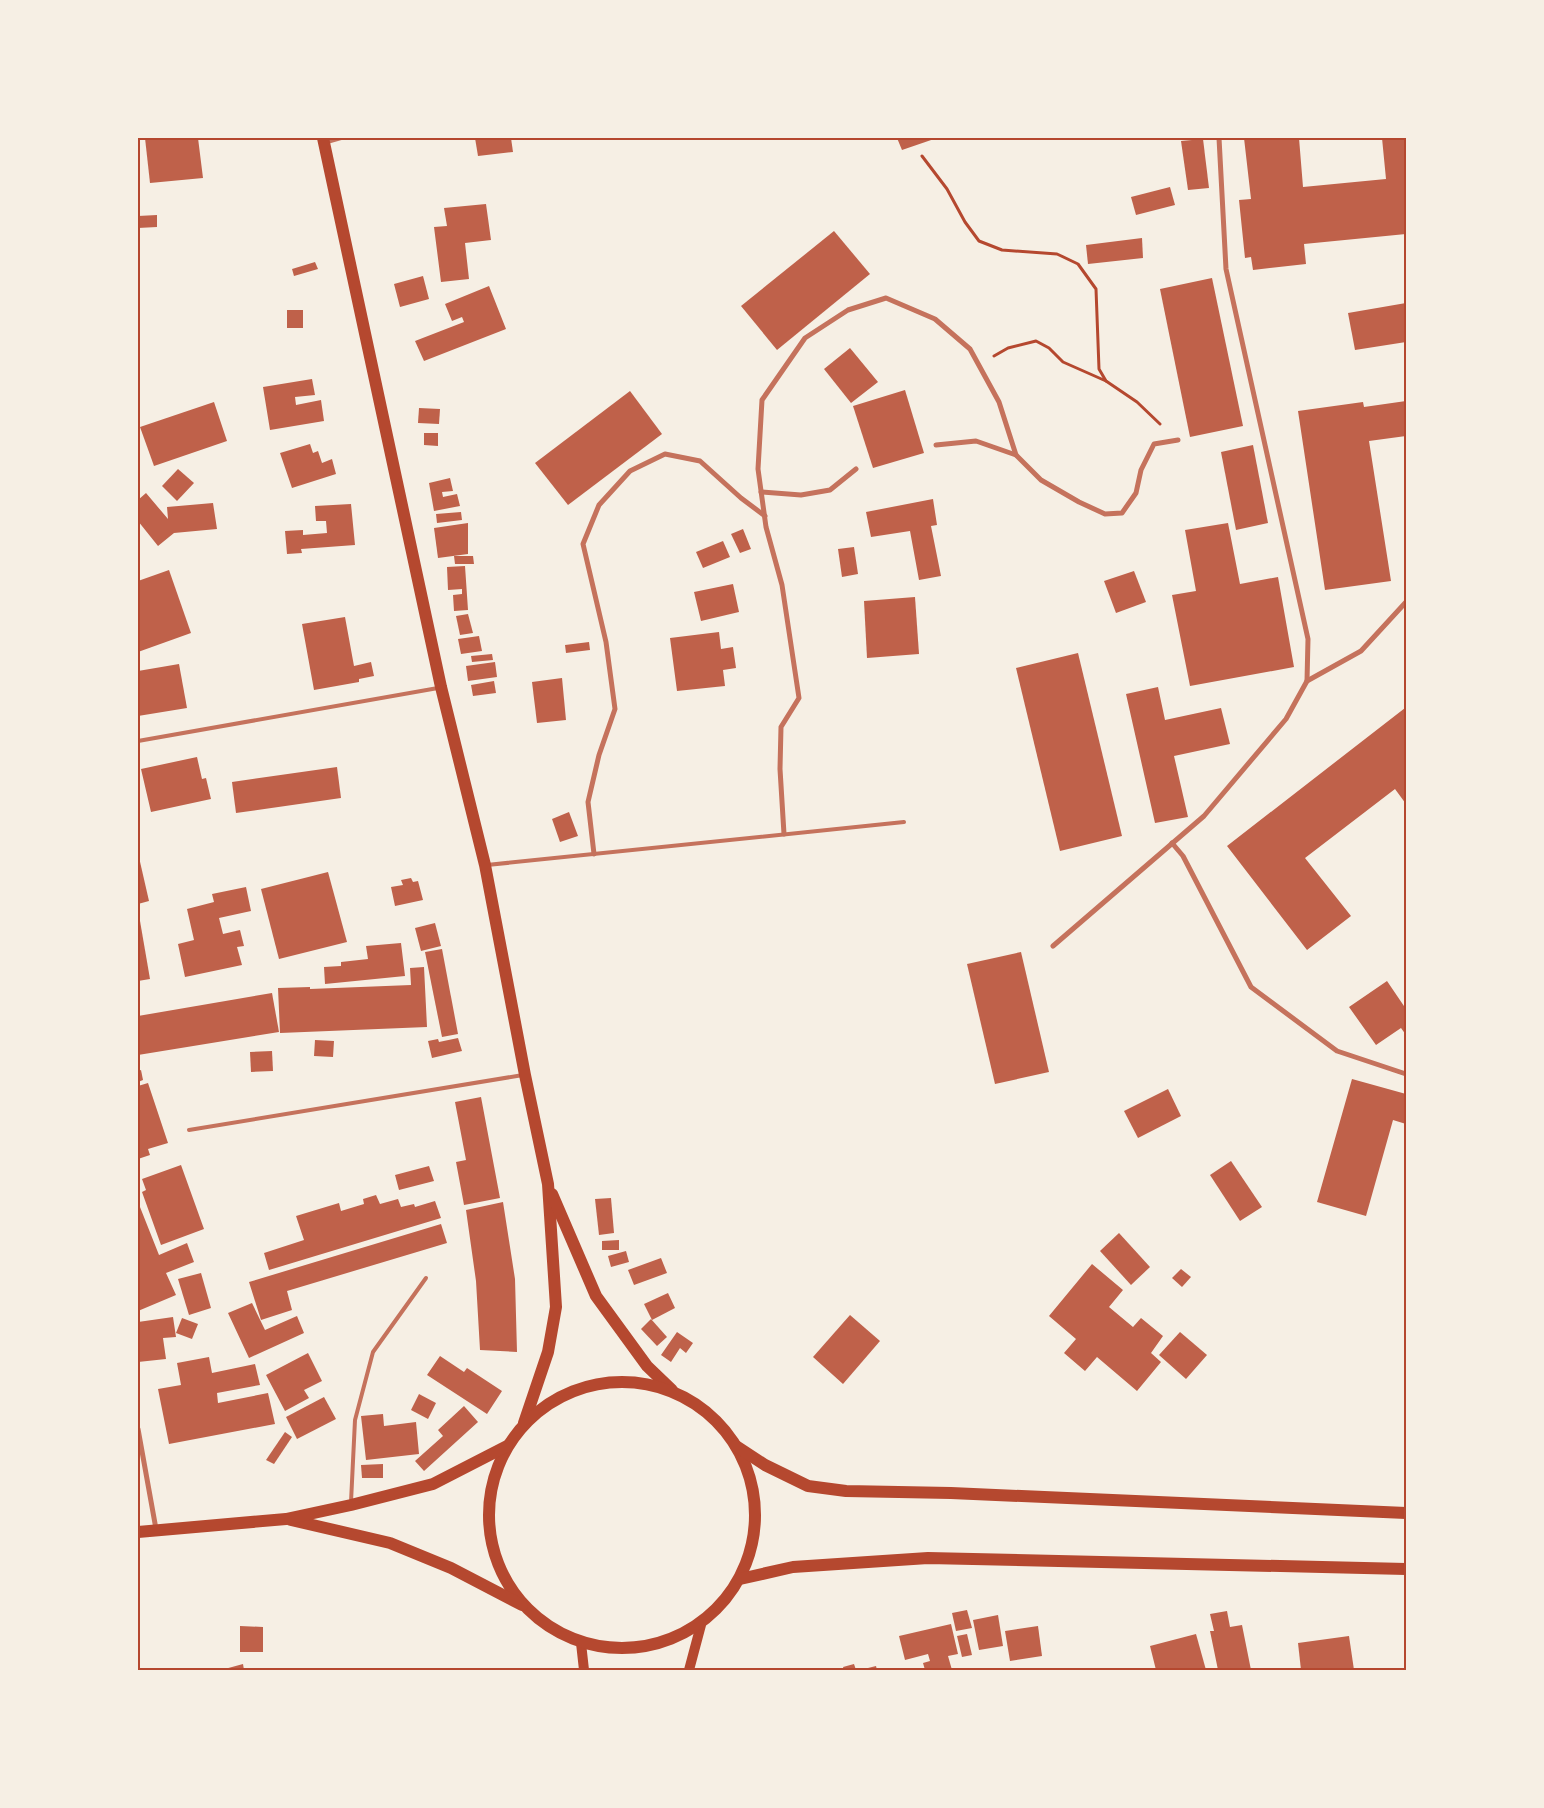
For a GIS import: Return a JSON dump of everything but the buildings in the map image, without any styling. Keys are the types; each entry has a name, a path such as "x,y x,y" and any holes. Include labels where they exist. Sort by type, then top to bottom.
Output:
{"main road":[{"path":"324,140 441,687 485,865 548,1184 556,1307 548,1352 524,1423"},
{"path":"548,1184 596,1296 647,1366 673,1392 707,1415 736,1446 765,1465 808,1486 846,1491 952,1492 1406,1513"},
{"path":"522,1605 499,1568 488,1527 491,1485 507,1446 524,1423 549,1402 578,1389 609,1382 642,1383 673,1392"},
{"path":"138,1532 286,1518 351,1505 433,1484 507,1446"},
{"path":"286,1518 390,1543 451,1568 522,1605 549,1628 581,1643 622,1650 664,1644 701,1625 740,1579 752,1547 756,1512 750,1477 736,1446"},
{"path":"740,1579 793,1567 928,1558 1406,1569"},
{"path":"690,1670 701,1625"},
{"path":"581,1643 584,1670"}],"street":[{"path":"1053,946 1204,816 1286,719 1307,681 1308,639 1226,269 1219,138"},
{"path":"784,834 780,769 781,727 799,698 782,585 765,516 758,469 762,400 805,338 848,310 886,298 935,319 970,350 999,402 1016,455"},
{"path":"936,445 976,441 1016,455 1041,480 1105,514 1122,513 1136,493 1141,470 1154,444 1178,440"},
{"path":"594,854 588,802 600,754 615,709 606,642 584,544 599,505 630,471 665,454 700,461 741,498 765,516"},
{"path":"762,492 801,495 830,490 856,468"},
{"path":"1307,681 1361,651 1406,602"},
{"path":"1172,843 1183,856 1251,987 1337,1051 1406,1074"},
{"path":"138,1429 156,1529"}],"lane":[{"path":"324,140 342,138"},
{"path":"138,741 441,687"},
{"path":"485,865 904,822"},
{"path":"189,1130 525,1075"},
{"path":"351,1505 354,1420 373,1352 426,1278"}],"path":[{"path":"922,156 947,189 965,222 979,241 1002,250 1057,254 1078,264 1096,289 1099,369 1106,381"},
{"path":"978,364 1008,348 1036,341 1049,348 1063,362 1106,381 1136,402 1178,440"}]}
